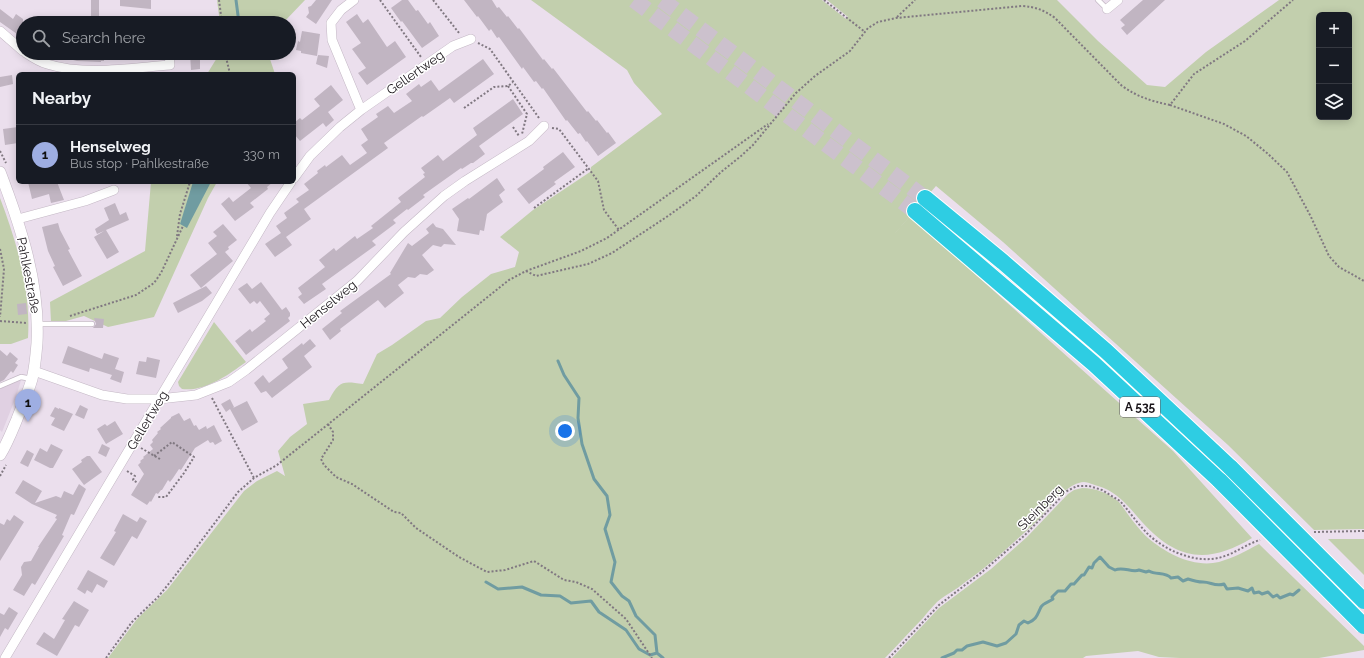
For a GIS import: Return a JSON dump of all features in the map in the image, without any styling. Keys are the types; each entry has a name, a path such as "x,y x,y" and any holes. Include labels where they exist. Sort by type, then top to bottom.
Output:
{"highway":[{"name":"A 535","path":"925,198 1003,262 1106,351 1231,468 1364,601"},
{"name":"A 535","path":"915,211 1094,364 1220,481 1364,626"}],"street":[{"path":"354,0 341,10 331,23 332,40 361,110"},
{"path":"1107,9 1118,0"},
{"path":"0,31 16,45"},
{"name":"Gellertweg","path":"296,175 310,156 340,127 361,110 453,46 468,40"},
{"path":"39,60 46,64 63,68 86,70 170,65 170,60"},
{"name":"Henselweg","path":"33,375 102,395 127,399 159,399 196,395 229,382 357,281 404,232 444,196 529,141 544,126"},
{"name":"Pahlkestraße","path":"0,172 18,219 30,269 36,301 38,324 33,375 23,404 6,445 0,455"},
{"name":"Gellertweg","path":"5,658 262,226 290,184"},
{"name":"Pahlkestraße","path":"18,219 85,201 114,190"}],"lane":[{"path":"1098,0 1107,9"},
{"path":"38,324 92,324"},
{"path":"0,386 21,377 33,375"}],"path":[{"path":"219,0 221,16"},
{"path":"380,0 426,64"},
{"path":"433,0 468,40 490,49 534,110"},
{"path":"824,0 864,32"},
{"path":"896,18 915,0"},
{"path":"1170,105 1194,74 1245,41 1293,0"},
{"path":"526,271 536,276 588,264 612,253 668,216 696,196 720,172 745,152 796,93 815,76 850,51 864,32 872,25 896,18 1022,6 1044,10 1055,18 1122,86 1134,94 1148,100 1170,105 1224,124 1246,136 1287,172 1311,217 1328,256 1340,267 1364,281"},
{"path":"227,60 230,72"},
{"path":"464,108 494,87 508,86 514,82"},
{"path":"508,86 527,114 523,134 519,136 513,127"},
{"path":"106,658 132,622 158,597 171,581 238,492 254,478 277,465 509,280 526,271 581,251 607,238 771,122"},
{"path":"559,129 598,182 604,210 619,230"},
{"path":"534,208 589,168"},
{"path":"176,239 180,214 189,184"},
{"path":"68,317 136,295 150,287 162,273 183,226"},
{"path":"0,249 4,269 0,317"},
{"path":"0,321 38,324"},
{"path":"208,391 254,478"},
{"path":"328,424 333,432 333,440 322,459 324,465 336,477 352,484 394,512 401,513 416,528 459,557 487,572 505,570 534,561 564,580 576,582 592,589 626,619 652,658"},
{"path":"154,456 172,442 194,457 166,497 157,497"},
{"path":"151,454 160,459"},
{"path":"126,471 135,476 133,480 138,483"},
{"name":"Steinberg","path":"889,658 939,605 988,568 1030,531 1067,492 1077,486 1095,487 1120,500 1150,536 1167,548 1184,556 1203,559 1219,558 1264,539"},
{"path":"1309,533 1364,531"}],"shaded area":[{"path":"21,380 2,432 0,430 0,389"}],"green space":[{"path":"217,0 305,0 290,16 219,16"},
{"path":"531,0 822,0 846,19 848,17 827,0 1057,0 1098,41 1147,85 1165,87 1206,52 1279,0 1364,0 1364,529 1314,530 1228,445 1003,242 936,186 889,240 910,216 1173,451 1252,538 1222,552 1208,555 1181,551 1168,545 1155,535 1123,501 1111,492 1087,482 1077,484 1070,487 1057,498 1036,522 983,569 937,602 885,658 108,658 137,619 167,590 244,491 257,481 277,471 285,476 278,451 290,437 307,424 303,404 329,400 336,389 342,384 363,384 377,354 426,321 440,318 462,297 491,274 515,267 519,252 500,237 533,210 590,172 591,167 662,114 634,83 627,70"},
{"path":"216,60 270,60 274,72 208,72"},
{"path":"151,184 216,184 208,198 154,317 108,327 84,316 66,321 51,322 50,302 145,251"},
{"path":"0,198 22,267 27,302 28,338 11,344 0,344"},
{"path":"214,322 246,362 216,382 199,388 182,389 178,382"},
{"path":"1082,488 1097,490 1115,499 1148,538 1155,544 1181,558 1200,563 1219,562 1259,544 1364,646 1364,650 1319,658 1180,658 1159,657 1138,651 1086,656 1083,658 892,658 939,608 991,569 1027,537 1068,494 1074,490"},
{"path":"1328,539 1364,539 1364,575"}],"water":[{"path":"192,184 210,184 187,228 180,224"}],"building":[{"path":"91,0 99,0 99,16 91,16"},
{"path":"120,0 151,0 151,9 120,6"},
{"path":"316,0 332,0 316,24 306,17 309,13 308,7 311,6"},
{"path":"402,0 408,0 416,11 418,10 428,24 430,22 439,36 422,48 391,8"},
{"path":"464,0 492,0 497,8 499,7 518,29 519,28 543,60 544,59 552,69 553,68 587,112 588,111 596,121 597,120 616,143 598,156 580,133 578,134 567,120 566,121 543,88 542,89 536,81 534,82 523,67 522,69 499,37 497,38 491,29 489,31"},
{"path":"1143,0 1165,0 1127,35 1121,28 1125,25 1120,20"},
{"path":"0,9 13,19 16,14 19,16 16,16 16,33 0,22"},
{"path":"357,14 363,23 368,19 387,47 395,41 406,57 367,85 358,73 366,68 352,49 361,43 346,22"},
{"path":"302,31 320,34 317,56 301,53 301,51 296,50 298,41 300,42"},
{"path":"318,55 329,56 327,68 316,64"},
{"path":"483,59 494,74 454,103 450,98 384,143 388,148 304,209 311,219 286,237 292,245 275,257 265,244 281,233 276,226 287,218 284,213 299,202 296,199 309,190 304,184 318,173 317,171 325,165 326,167 342,155 350,165 367,153 361,145 368,140 361,129 378,117 376,114 388,106 394,113 412,101 406,94 419,84 421,87 431,80 439,91"},
{"path":"73,60 104,60 101,62"},
{"path":"190,60 200,60 200,69 191,70"},
{"path":"12,75 13,84 0,87 0,77"},
{"path":"331,85 343,100 328,112 334,120 326,127 323,123 300,141 296,136 296,121 300,118 302,120 320,106 314,99"},
{"path":"513,99 523,114 479,146 485,154 473,163 462,169 461,168 423,195 425,197 393,220 396,223 372,241 376,245 322,284 326,289 304,304 298,297 302,294 298,288 325,267 319,260 334,248 336,251 355,236 357,239 373,228 371,226 401,202 398,198 425,177 423,174 425,173 421,168 438,155 443,161 477,135 473,128"},
{"path":"16,127 16,143 5,145 3,129"},
{"path":"563,152 575,167 554,182 556,184 529,204 517,189 544,169 543,167"},
{"path":"497,178 505,190 499,195 503,202 487,214 484,231 480,230 479,235 457,231 459,219 452,209 468,198 469,199"},
{"path":"28,184 58,184 64,200 51,203 49,194 32,199"},
{"path":"248,184 271,184 267,187 268,189 250,203 254,207 235,221 221,204 229,197 233,202 251,188"},
{"path":"115,203 120,215 126,212 129,220 106,230 119,252 107,259 94,237 104,231 97,234 95,229 109,220 104,208"},
{"path":"58,223 70,249 68,250 82,276 63,286 53,267 55,266 48,251 42,227"},
{"path":"433,223 436,227 443,229 456,245 444,244 441,247 433,245 422,255 434,270 427,275 420,274 415,278 408,277 398,285 404,293 385,308 378,300 340,329 341,331 330,340 322,329 342,313 340,311 391,274 390,273 408,243 412,246 429,233 426,229"},
{"path":"223,224 237,240 228,247 229,249 225,252 233,261 201,288 190,275 217,254 208,243 217,236 213,232"},
{"path":"261,282 282,310 286,307 290,313 288,318 290,321 246,355 235,341 250,329 252,332 266,321 264,319 270,314 260,301 257,304 254,301 250,304 238,289 247,283 252,289"},
{"path":"206,286 212,293 202,301 178,313 173,303"},
{"path":"26,303 27,314 18,315 17,304"},
{"path":"94,318 104,319 103,328 93,328 96,324"},
{"path":"310,339 316,346 304,356 312,367 272,398 266,391 261,393 254,383 263,375 269,383 288,368 282,359 302,343 303,345"},
{"path":"68,346 102,359 104,353 119,358 115,369 124,372 121,383 110,379 112,375 90,368 89,372 62,363"},
{"path":"0,350 7,356 10,352 18,359 15,363 18,365 13,373 11,371 4,380 0,382"},
{"path":"147,357 160,360 156,378 136,374 139,361 146,362"},
{"path":"230,399 234,407 233,408 247,401 258,422 242,431 230,409 226,412 221,404"},
{"path":"80,405 88,409 84,419 75,415"},
{"path":"55,407 73,414 64,431 51,425 55,418 50,416"},
{"path":"179,413 184,421 190,418 194,426 196,425 199,430 206,426 207,429 214,425 222,441 215,445 213,442 210,443 208,440 195,448 181,470 179,469 170,482 168,480 162,490 158,494 156,493 151,502 150,501 147,505 131,495 144,474 138,465 144,458 143,457 153,449 150,445 158,433 157,432 161,429 160,428 171,417"},
{"path":"115,421 123,434 106,444 97,429 105,424 107,426"},
{"path":"51,444 63,450 53,468 34,460 40,448 47,452"},
{"path":"102,444 110,448 106,457 98,453"},
{"path":"27,450 34,454 28,467 20,463"},
{"path":"87,456 90,456 102,472 84,485 72,469 82,462 81,460"},
{"path":"23,480 42,491 35,503 56,496 61,498 64,491 73,495 79,484 86,489 74,515 71,514 62,535 64,536 35,585 32,583 24,596 13,590 22,575 21,567 24,562 31,561 38,547 57,519 55,518 57,515 32,504 15,493"},
{"path":"123,514 137,522 140,517 147,521 137,539 132,536 114,566 100,558 116,532 114,531"},
{"path":"14,515 24,522 0,561 0,523 4,525 7,519 10,521"},
{"path":"88,570 108,581 104,588 97,584 92,593 87,590 85,594 77,589"},
{"path":"74,601 89,610 79,627 75,625 57,656 36,644 44,632 54,639 65,620 62,619"},
{"path":"9,607 18,613 8,630 5,628 0,637 0,613 4,615"}],"waterway":[{"path":"236,0 238,16"},
{"path":"558,361 564,375 579,398 578,418 582,444 594,479 607,496 610,515 605,529 615,562 611,582 622,596 629,601 636,616 655,635 657,653 663,658"},
{"path":"942,658 954,653 957,650 962,650 967,646 983,642 997,646 1006,643 1016,634 1019,625 1024,621 1028,623 1033,620 1042,606 1053,599 1052,597 1058,591 1065,591 1071,584 1074,584 1082,575 1084,575 1089,567 1092,568 1094,563 1100,557 1109,567 1115,570 1149,571 1166,575 1171,578 1178,577 1183,581 1188,579 1216,585 1224,584 1227,589 1238,588 1248,591 1252,588 1254,593 1259,592 1262,594 1268,592 1273,597 1277,595 1280,598 1290,594 1293,595 1299,590"},
{"path":"486,582 498,589 522,587 541,595 560,596 571,603 591,601 599,612 626,630 639,649 650,655 657,653"}],"tunnel":[{"path":"634,0 915,211"},
{"path":"662,0 925,198"}],"place":[{"name":"Henselweg","path":"28,422"}]}
